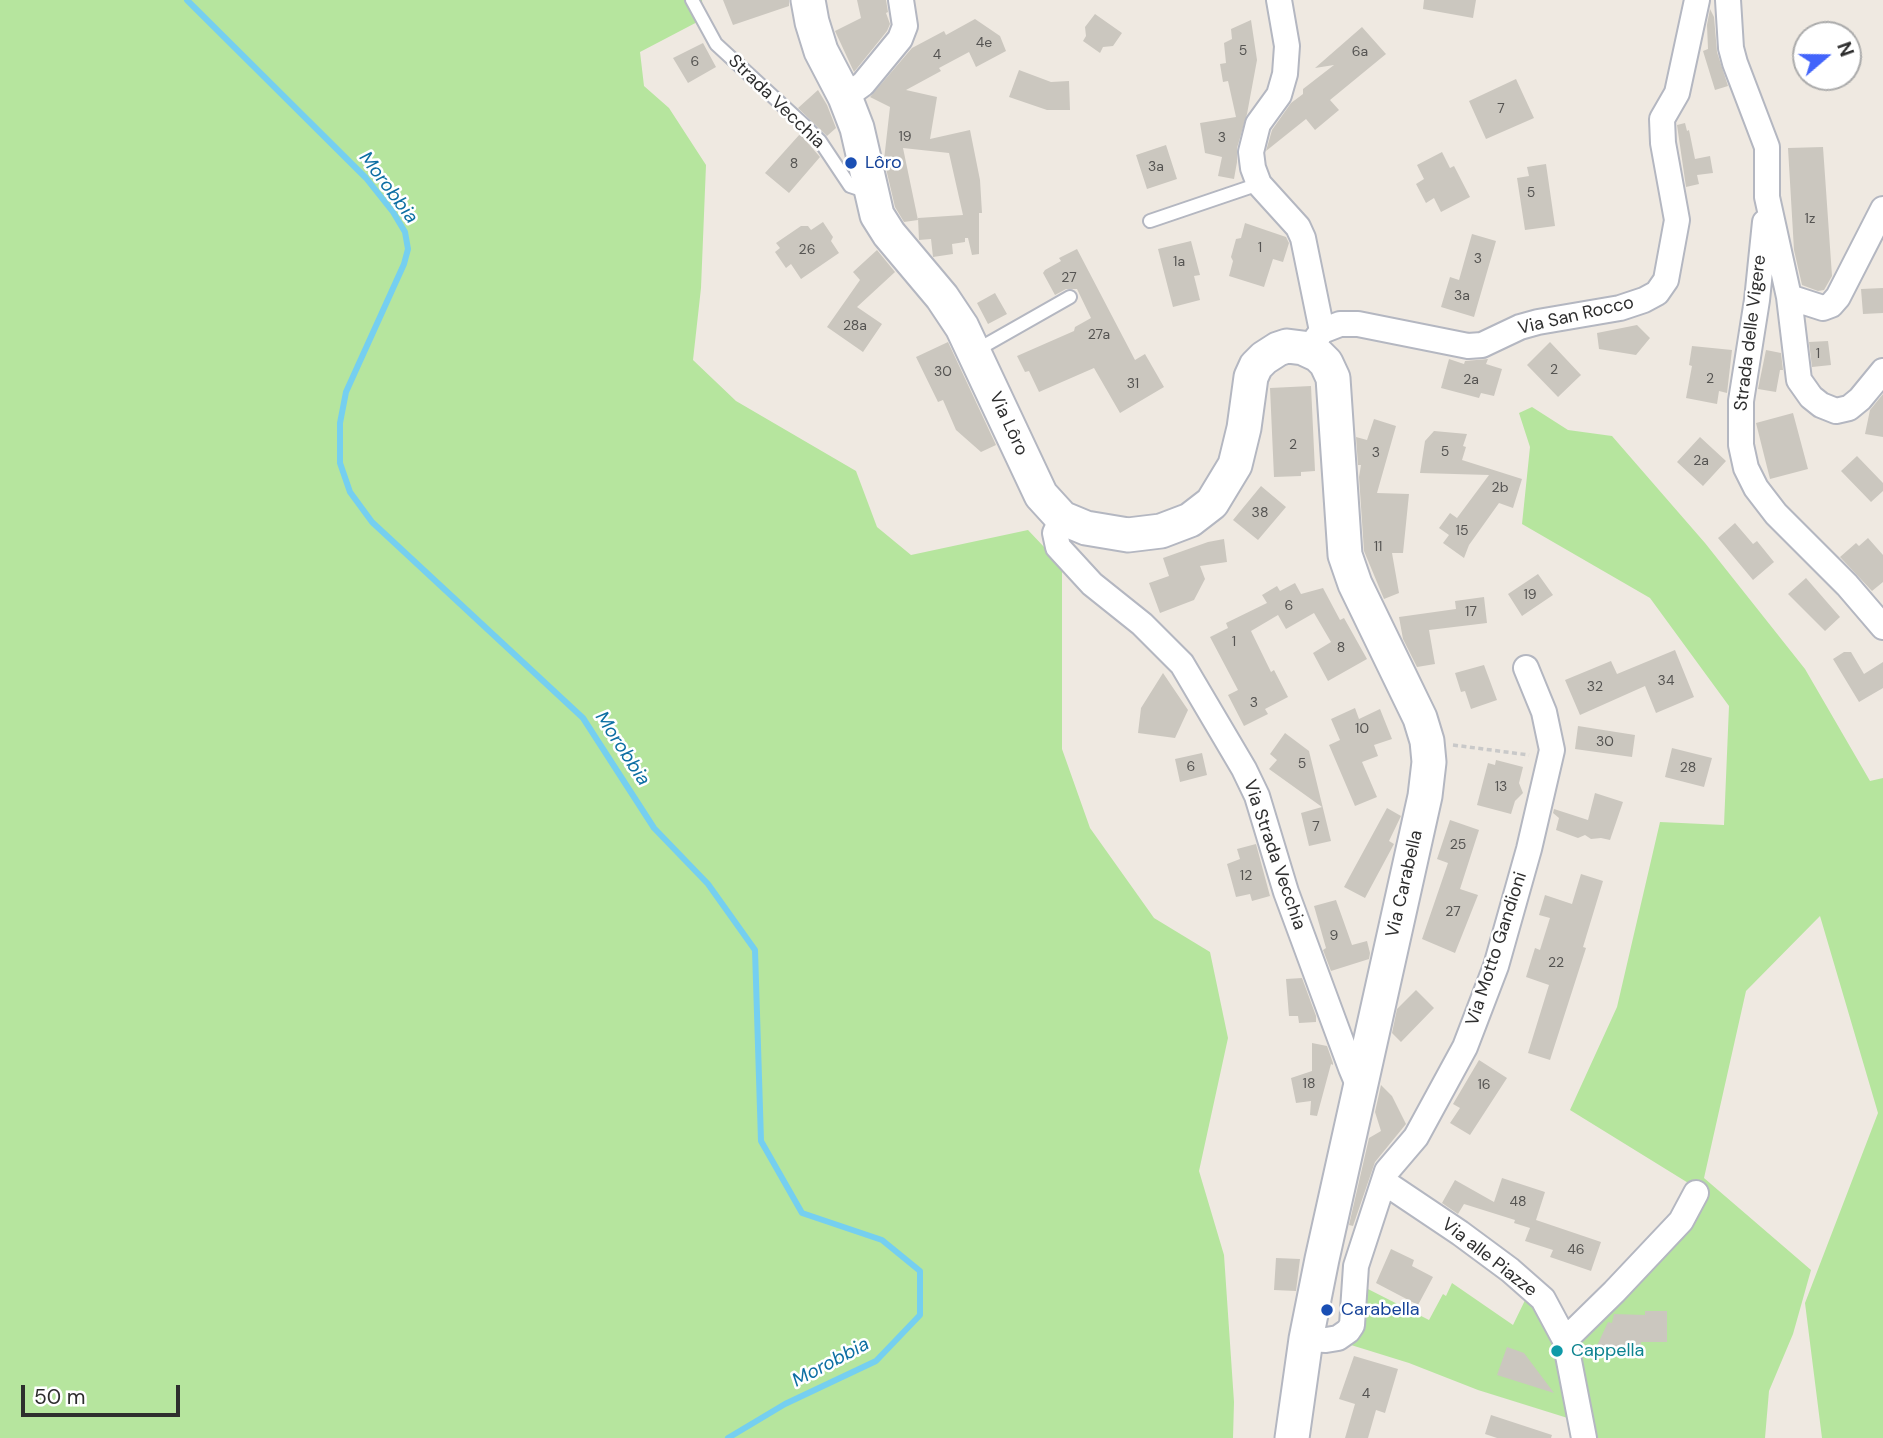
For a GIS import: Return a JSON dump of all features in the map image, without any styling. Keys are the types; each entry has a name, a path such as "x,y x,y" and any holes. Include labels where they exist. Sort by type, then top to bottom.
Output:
{"street":[{"name":"Via Lôro","path":"808,0 811,22 821,51 845,97 857,128 873,205 882,225 942,297 974,351 1041,495 1062,518 1097,531 1128,535 1161,531 1190,520 1212,502 1235,465 1244,428 1248,391 1256,366 1278,349 1296,347 1315,340"},
{"path":"845,97 863,84 900,39 905,26 901,0"},
{"path":"1279,0 1287,46 1285,74 1279,95 1258,124 1251,152 1259,184 1298,227 1303,238 1315,340"},
{"name":"Via San Rocco","path":"1315,340 1340,324 1358,324 1468,346 1482,345 1538,321 1620,307 1657,293 1666,280 1677,220 1661,119 1677,93 1697,0"},
{"path":"1728,0 1731,47 1735,63 1767,147 1767,197 1789,298 1797,371 1804,388 1821,405 1836,411 1849,408 1871,388 1883,371"},
{"name":"Strada delle Vigere","path":"1767,197 1758,300 1741,401 1741,445 1746,468 1760,495 1776,514 1847,585 1883,627"},
{"path":"1789,298 1823,308 1831,305 1838,297 1883,209"},
{"name":"Via Carabella","path":"1292,1438 1306,1339 1359,1087 1425,796 1429,762 1427,741 1420,718 1348,568 1342,531 1333,378 1315,340"},
{"name":"Via Strada Vecchia","path":"1062,518 1055,533 1058,547 1092,584 1142,624 1182,664 1244,769 1257,796 1286,892 1359,1087"},
{"name":"Via Motto Gandioni","path":"1306,1339 1338,1338 1352,1325 1356,1266 1373,1209 1392,1163 1416,1137 1465,1047 1496,966 1529,849 1552,750 1544,712 1526,668"},
{"name":"Via alle Piazze","path":"1384,1182 1460,1233 1543,1299 1565,1340 1584,1438"},
{"path":"1565,1340 1681,1221 1696,1193"}],"lane":[{"name":"Strada Vecchia","path":"692,0 716,44 813,134 850,186 870,193"},
{"path":"1150,221 1259,184"},
{"path":"974,351 1070,297"}],"path":[{"path":"1427,741 1550,758"}],"green space":[{"path":"0,0 702,0 703,19 640,52 644,86 669,108 706,165 701,288 693,360 736,401 856,471 877,527 911,555 1028,530 1062,566 1062,749 1090,828 1154,918 1210,952 1228,1038 1199,1171 1224,1255 1234,1402 1233,1438 0,1438"},
{"path":"1532,407 1568,430 1612,436 1705,543 1805,669 1870,781 1883,778 1883,1438 1822,1438 1805,1303 1878,1113 1820,916 1746,991 1704,1178 1811,1270 1793,1334 1769,1391 1765,1438 1589,1438 1565,1340 1698,1189 1570,1110 1617,1007 1660,822 1724,825 1729,706 1650,598 1522,524 1530,447 1519,413"},
{"path":"1452,1283 1513,1325 1529,1292 1553,1337 1574,1420 1478,1390 1409,1363 1351,1345 1354,1342 1362,1286 1429,1320"}],"building":[{"path":"723,0 789,0 789,6 733,25"},
{"path":"857,0 886,0 886,13 890,24 854,72 835,31 861,18"},
{"path":"1424,0 1476,0 1473,18 1423,9"},
{"path":"1710,9 1714,17 1717,52 1728,86 1715,90 1703,51 1708,49 1707,25"},
{"path":"1095,14 1122,33 1113,46 1103,47 1100,53 1083,41 1086,36 1085,27"},
{"path":"975,19 1000,36 1006,51 976,67 969,52 906,90 937,97 930,139 970,130 980,180 982,213 979,213 979,254 972,255 968,238 965,238 965,242 952,244 953,254 933,257 931,239 919,240 918,218 963,215 949,153 903,148 918,220 904,222 895,207 884,160 890,107 870,97 912,48 944,31 946,35"},
{"path":"1251,20 1257,60 1247,114 1237,148 1234,179 1218,176 1222,157 1205,153 1200,123 1236,117 1228,81 1223,82 1220,64 1226,63 1224,43 1232,39 1231,29"},
{"path":"1362,27 1386,54 1330,100 1339,110 1315,130 1306,119 1266,151 1272,130 1291,103 1303,94 1303,89 1334,65 1315,68"},
{"path":"703,43 716,67 688,83 673,58"},
{"path":"1019,70 1051,82 1069,81 1070,110 1047,110 1009,97"},
{"path":"1516,79 1534,118 1486,139 1469,101"},
{"path":"818,90 836,128 827,136 798,108"},
{"path":"1685,123 1695,159 1710,156 1713,173 1697,175 1699,184 1686,187 1677,125"},
{"path":"800,134 820,157 789,193 765,173"},
{"path":"1166,145 1177,179 1147,189 1136,155"},
{"path":"1823,147 1832,276 1824,290 1818,291 1802,285 1794,250 1788,148"},
{"path":"1442,152 1450,168 1454,166 1470,197 1441,212 1434,198 1426,203 1416,184 1424,179 1417,165"},
{"path":"1546,164 1555,226 1525,230 1517,178 1529,176 1527,167"},
{"path":"823,222 839,253 801,279 791,264 786,268 775,252 780,248 776,243 801,226 808,226 811,230"},
{"path":"1245,223 1286,237 1289,243 1283,262 1273,259 1264,287 1229,276 1236,239 1241,238"},
{"path":"1472,234 1496,241 1474,317 1441,307 1450,277 1459,280"},
{"path":"1191,241 1200,275 1194,276 1200,300 1173,307 1158,249"},
{"path":"1077,249 1135,360 1145,354 1164,387 1120,413 1094,368 1039,392 1029,371 1025,372 1017,356 1074,331 1075,327 1091,318 1077,289 1066,289 1055,295 1043,273 1061,261 1059,258"},
{"path":"877,250 895,272 857,307 882,324 863,352 827,327 860,280 853,272"},
{"path":"1883,288 1883,313 1863,314 1861,289"},
{"path":"995,293 1007,314 988,324 977,303"},
{"path":"1637,325 1650,338 1636,355 1599,349 1597,333"},
{"path":"1828,341 1831,365 1812,367 1809,342"},
{"path":"948,342 996,445 981,452 956,430 943,400 938,402 916,357"},
{"path":"1550,342 1581,375 1558,397 1527,365"},
{"path":"1692,346 1732,350 1727,393 1719,391 1717,404 1686,398 1692,366 1689,365"},
{"path":"1766,350 1781,353 1783,370 1780,370 1776,392 1758,389"},
{"path":"1449,359 1464,364 1465,361 1488,359 1486,364 1502,369 1494,396 1481,393 1479,398 1441,388"},
{"path":"1311,386 1315,471 1301,472 1301,476 1274,477 1270,388"},
{"path":"1883,394 1883,437 1865,434 1870,410"},
{"path":"1793,413 1808,469 1770,479 1756,423"},
{"path":"1374,419 1396,426 1377,493 1409,494 1403,553 1392,553 1399,593 1384,599 1364,551 1359,477 1361,465 1358,465 1356,437 1367,440"},
{"path":"1434,431 1467,434 1462,460 1522,479 1513,508 1499,503 1469,545 1464,558 1443,543 1449,535 1439,528 1450,513 1457,518 1489,475 1420,473 1425,441"},
{"path":"1700,437 1726,461 1703,486 1677,462"},
{"path":"1857,456 1883,483 1883,491 1871,502 1841,471"},
{"path":"1261,486 1286,507 1258,540 1233,520"},
{"path":"1735,523 1753,544 1757,541 1774,562 1753,580 1718,538"},
{"path":"1868,538 1883,555 1883,582 1872,591 1840,557 1856,543 1859,546"},
{"path":"1224,539 1227,562 1200,566 1205,579 1194,600 1160,613 1149,583 1169,576 1163,558"},
{"path":"1538,574 1553,595 1522,616 1508,594"},
{"path":"1806,578 1840,617 1825,631 1788,594"},
{"path":"1295,583 1301,594 1323,588 1340,620 1344,618 1367,659 1328,681 1313,653 1331,642 1314,613 1286,629 1278,615 1251,631 1271,672 1274,670 1288,697 1265,709 1268,714 1244,726 1228,695 1238,690 1210,637 1228,628 1226,623 1267,603 1262,595 1277,586 1280,591"},
{"path":"1484,597 1487,623 1429,630 1435,664 1417,667 1403,639 1399,617 1456,609 1455,601"},
{"path":"1675,650 1694,697 1656,713 1645,686 1580,715 1565,680 1611,661 1617,674"},
{"path":"1844,652 1851,652 1864,674 1883,662 1883,688 1859,702 1833,659"},
{"path":"1484,665 1497,700 1471,709 1465,691 1461,692 1455,673"},
{"path":"1163,673 1188,710 1175,738 1138,733 1141,708"},
{"path":"1355,708 1359,719 1380,709 1392,739 1374,745 1378,756 1362,762 1377,797 1355,806 1329,745 1340,740 1331,719"},
{"path":"1578,726 1635,735 1632,757 1575,749"},
{"path":"1285,733 1309,751 1331,841 1309,846 1301,813 1322,807 1269,769 1277,760 1270,754"},
{"path":"1672,748 1712,758 1704,787 1665,777"},
{"path":"1202,753 1207,775 1180,782 1175,759"},
{"path":"1496,760 1523,767 1519,783 1523,793 1515,801 1511,814 1477,805 1488,763 1495,765"},
{"path":"1595,793 1623,802 1610,840 1591,839 1585,835 1578,838 1556,830 1559,818 1553,813 1554,809 1588,820"},
{"path":"1387,808 1401,816 1389,841 1394,844 1365,898 1344,887"},
{"path":"1450,820 1479,830 1460,889 1478,895 1455,953 1422,939 1448,863 1437,859"},
{"path":"1256,844 1270,896 1252,901 1250,894 1236,897 1227,864 1240,859 1237,849"},
{"path":"1581,874 1603,881 1583,947 1586,948 1550,1060 1528,1053 1549,985 1526,977 1535,948 1540,950 1550,918 1539,915 1545,895 1572,904"},
{"path":"1336,900 1352,945 1367,941 1370,953 1369,959 1331,971 1323,950 1326,948 1314,906"},
{"path":"1302,978 1316,1022 1299,1023 1298,1016 1289,1016 1286,979"},
{"path":"1416,990 1434,1008 1401,1042 1392,1033 1397,1009"},
{"path":"1312,1043 1327,1046 1333,1063 1317,1116 1310,1115 1311,1101 1296,1103 1291,1078 1312,1071"},
{"path":"1479,1060 1507,1078 1470,1135 1450,1123 1460,1108 1453,1104"},
{"path":"1381,1085 1392,1096 1406,1124 1375,1162 1353,1226 1349,1225 1369,1138 1381,1131 1375,1112"},
{"path":"1502,1178 1545,1192 1536,1220 1601,1242 1591,1271 1550,1257 1553,1250 1525,1241 1530,1228 1514,1223 1515,1220 1464,1204 1458,1214 1442,1203 1455,1180 1494,1202"},
{"path":"1391,1249 1414,1260 1412,1266 1433,1277 1418,1305 1376,1283"},
{"path":"1276,1258 1300,1259 1296,1291 1274,1290"},
{"path":"1645,1311 1667,1311 1667,1342 1641,1342 1640,1351 1595,1350 1608,1322 1612,1323 1614,1314 1645,1315"},
{"path":"1507,1347 1524,1353 1554,1393 1497,1375"},
{"path":"1354,1356 1398,1369 1385,1413 1376,1410 1368,1438 1345,1438 1355,1404 1339,1399"},
{"path":"1491,1415 1552,1435 1551,1438 1497,1438 1485,1434"}],"waterway":[{"name":"Morobbia","path":"187,0 366,178 405,232 408,249 404,264 346,392 340,423 340,463 350,492 372,522 583,718 654,828 708,884 755,950 761,1141 802,1213 882,1240 920,1271 920,1315 876,1361 785,1404 728,1438"}],"place":[{"name":"Lôro","path":"851,163"},
{"name":"Carabella","path":"1327,1310"},
{"name":"Cappella","path":"1557,1351"}]}
